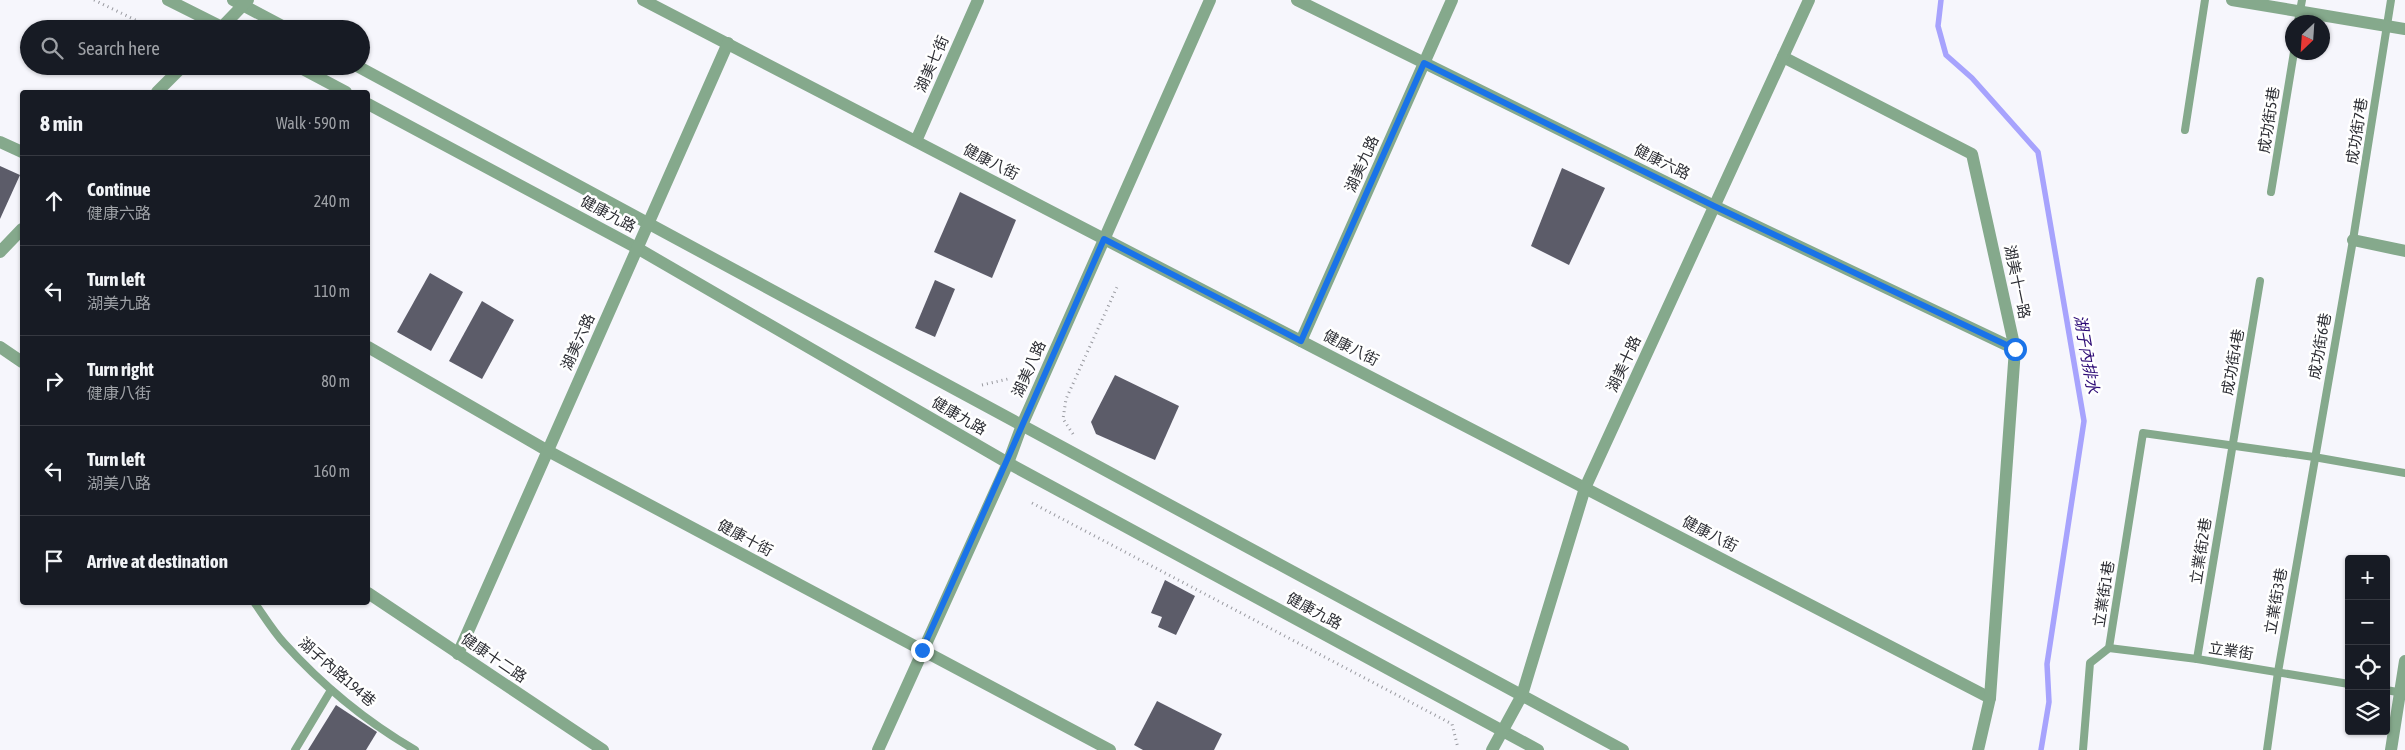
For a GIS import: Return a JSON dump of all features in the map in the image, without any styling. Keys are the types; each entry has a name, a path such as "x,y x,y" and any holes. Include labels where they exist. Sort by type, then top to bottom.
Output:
{"street":[{"path":"168,0 207,20"},
{"name":"健康八街","path":"643,0 1990,698"},
{"name":"湖美七街","path":"916,141 978,0"},
{"name":"湖美八路","path":"878,750 1008,463 1022,425 1210,0"},
{"name":"健康六路","path":"1296,0 1714,206 2015,349"},
{"name":"湖美九路","path":"1301,341 1452,0"},
{"name":"湖美十路","path":"1492,750 1522,695 1585,488 1809,0"},
{"path":"2232,0 2405,29"},
{"path":"229,20 242,2 273,20"},
{"name":"湖美六路","path":"458,654 728,43"},
{"name":"湖美十一路","path":"1783,57 1972,154 2015,349 1990,698 1978,750"},
{"path":"370,73 1623,750"},
{"path":"159,90 174,75"},
{"path":"314,75 342,90"},
{"name":"健康九路","path":"370,105 637,248 1008,463 1538,750"},
{"path":"0,142 20,151"},
{"path":"0,252 20,231"},
{"path":"2353,240 2405,251"},
{"path":"0,347 20,361"},
{"name":"健康十街","path":"370,348 548,451 1110,750"},
{"name":"健康十二路","path":"370,594 603,750"},
{"path":"2391,750 2402,693 2405,661"}],"lane":[{"path":"2185,130 2204,0"},
{"name":"成功街7巷","path":"2353,240 2391,0"},
{"name":"成功街5巷","path":"2271,192 2293,60"},
{"name":"成功街6巷","path":"2314,457 2353,240"},
{"name":"成功街4巷","path":"2232,447 2260,281"},
{"name":"立業街1巷","path":"2083,750 2090,663 2109,648 2143,433 2232,447"},
{"path":"2232,447 2314,457 2405,473"},
{"name":"立業街2巷","path":"2197,659 2232,447"},
{"name":"立業街3巷","path":"2267,750 2314,457"},
{"name":"湖子內路194巷","path":"256,605 283,642 331,690 393,737 415,750"},
{"name":"立業街","path":"2109,648 2197,659 2345,683"},
{"path":"295,750 331,690"}],"path":[{"path":"94,0 135,20"},
{"path":"1079,439 1068,429 1063,419 1066,399 1117,287"},
{"path":"1032,503 1452,724 1458,748"}],"building":[{"path":"0,166 20,175 0,219"},
{"path":"1562,168 1605,188 1569,265 1531,246"},
{"path":"960,192 1016,220 992,278 934,252"},
{"path":"430,273 463,292 431,351 397,332"},
{"path":"935,280 955,289 935,337 915,328"},
{"path":"482,301 514,320 482,379 449,361"},
{"path":"1115,375 1179,406 1155,460 1096,434 1091,422"},
{"path":"1165,580 1195,596 1176,635 1158,627 1162,617 1151,613"},
{"path":"1157,701 1222,734 1214,750 1143,750 1134,745"},
{"path":"336,705 377,732 366,750 308,750"}],"waterway":[{"name":"湖子內排水","path":"1941,0 1938,26 1946,55 1972,78 2038,152 2084,421 2047,664 2049,702 2041,750"}],"route":[{"path":"922,650 1008,463 1022,425 1104,239 1301,341 1424,63 1714,206 2015,349"}]}
